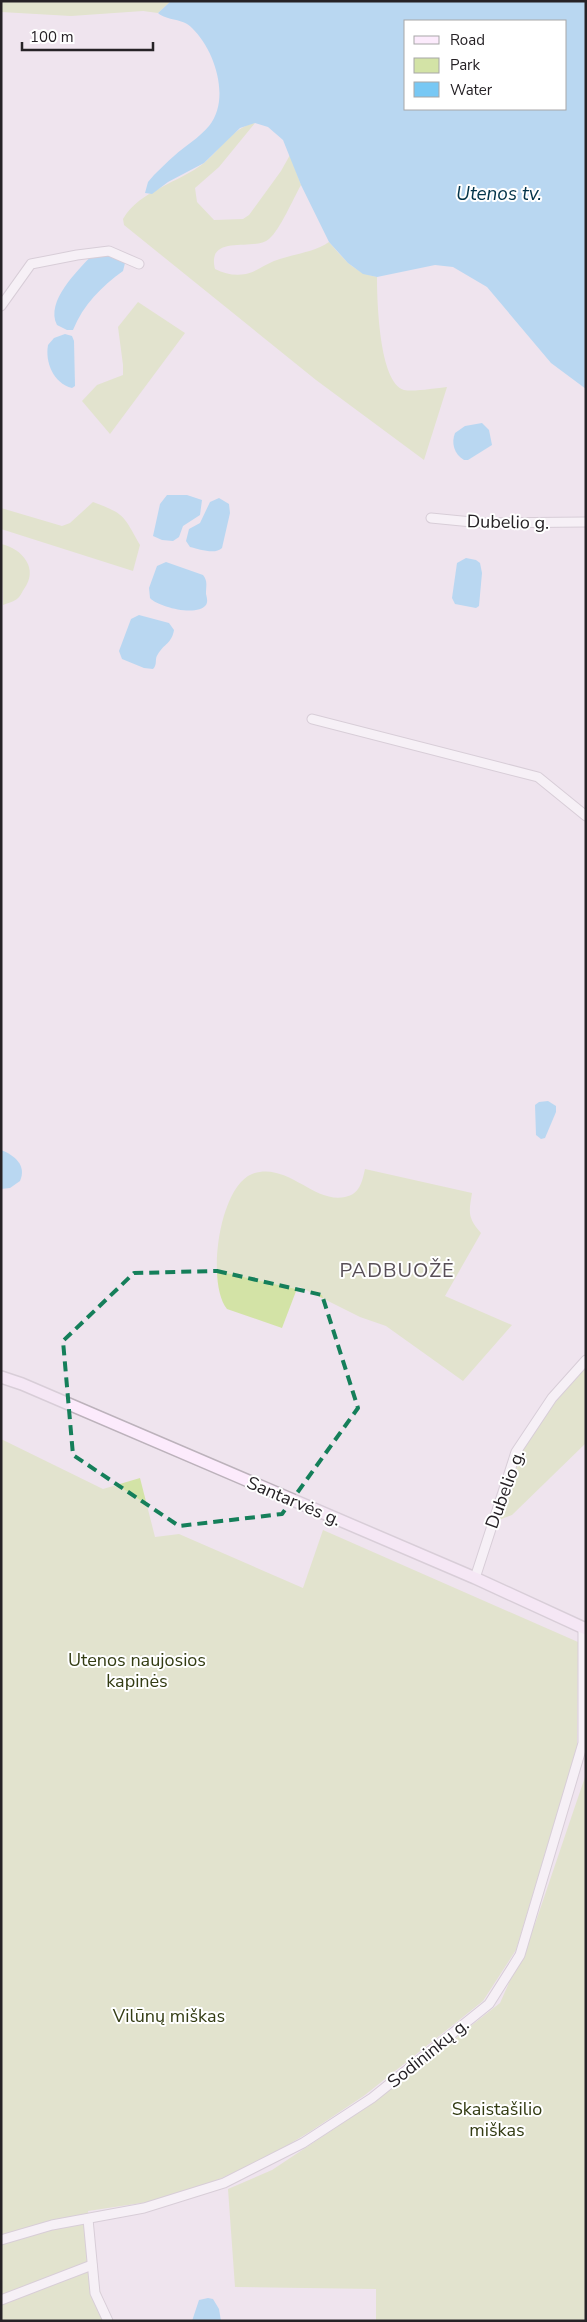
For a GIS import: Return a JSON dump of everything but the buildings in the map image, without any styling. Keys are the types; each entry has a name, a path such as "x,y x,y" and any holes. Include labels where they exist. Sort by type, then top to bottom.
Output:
{"main road":[{"name":"Santarvės g.","path":"1,1377 22,1384 475,1578 584,1628"}],"street":[{"path":"1,306 31,264 109,251 139,264"},
{"name":"Dubelio g.","path":"431,518 482,523 586,522"},
{"path":"312,719 538,777 586,816"},
{"name":"Dubelio g.","path":"475,1578 516,1452 552,1398 586,1360"},
{"name":"Sodininkų g.","path":"1,2240 52,2225 144,2208 224,2183 303,2144 372,2098 489,2004 520,1955 583,1743 584,1628"},
{"path":"88,2219 95,2293 108,2321"},
{"path":"1,2300 92,2265"}],"highlighted area":[{"path":"217,1271 322,1295 358,1408 282,1514 179,1526 73,1455 63,1341 134,1273"}],"green space":[{"path":"1,1 171,1 158,13 143,11 71,16 1,12"},
{"path":"255,123 219,167 195,188 197,202 214,220 243,219 249,215 281,171 290,155 301,185 282,222 269,239 262,243 224,247 218,251 214,258 215,269 230,274 246,274 274,261 309,251 329,242 356,269 377,277 379,321 384,357 389,372 396,384 404,390 447,387 424,460 316,380 124,225 123,219 139,201 194,170 240,129"},
{"path":"138,302 185,333 110,434 82,401 97,385 123,375 118,327"},
{"path":"93,502 117,513 130,527 140,545 133,571 1,529 1,508 62,526 70,523"},
{"path":"1,544 16,550 22,555 29,567 30,574 28,582 19,597 3,605"},
{"path":"365,1169 472,1193 470,1214 473,1223 481,1233 445,1296 512,1325 463,1381 386,1326 360,1317 298,1286 282,1328 227,1309 221,1296 217,1279 219,1237 231,1197 241,1182 252,1174 277,1173 289,1177 322,1195 345,1197 357,1190"},
{"path":"586,1367 586,1443 512,1515 496,1521 521,1451 552,1406"},
{"name":"Vilūnų miškas","path":"1,1439 103,1489 140,1478 155,1537 179,1534 303,1588 323,1530 578,1642 577,1747 516,1950 483,2001 365,2095 268,2157 208,2184 148,2202 88,2211 100,2291 112,2321 1,2321"},
{"name":"Skaistašilio miškas","path":"586,1774 586,2321 376,2321 376,2289 235,2287 228,2189 272,2170 370,2105 500,2003 535,1924"}],"water":[{"name":"Utenos tv.","path":"171,1 586,1 586,389 551,363 487,287 453,267 435,265 377,277 363,274 348,263 329,242 301,185 283,140 268,127 255,123 240,128 204,163 168,182 152,194 145,193 148,182 154,175 209,126 216,115 219,102 217,75 213,62 200,37 188,25 158,13"},
{"path":"105,254 123,260 125,263 123,271 108,283 88,304 73,330 67,330 57,325 54,316 55,306 65,287 92,255"},
{"path":"65,334 72,336 74,341 75,386 72,388 55,377 49,365 47,352 48,345 54,338"},
{"path":"482,423 489,430 492,445 468,460 464,460 454,448 455,433 465,426"},
{"path":"167,495 187,495 202,500 200,515 183,526 179,537 173,541 162,540 153,536 160,504"},
{"path":"219,498 229,504 230,513 222,548 211,551 190,547 186,541 189,529 200,523 210,502"},
{"path":"466,558 480,563 482,573 479,606 476,608 455,604 452,598 457,563"},
{"path":"166,562 203,575 206,579 206,605 201,609 195,610 178,609 161,605 150,598 149,588 157,566"},
{"path":"139,615 169,623 174,630 170,641 157,656 153,669 144,668 122,659 119,651 131,619"},
{"path":"548,1101 556,1106 556,1112 545,1138 541,1139 536,1135 535,1105 539,1102"},
{"path":"1,1150 15,1158 22,1170 20,1181 10,1188 1,1189"},
{"path":"213,2299 219,2309 221,2321 192,2321 199,2300"}],"district":[{"name":"PADBUOŽĖ","path":"397,1270"}],"park label":[{"name":"Utenos naujosios kapinės","path":"137,1670"}]}
